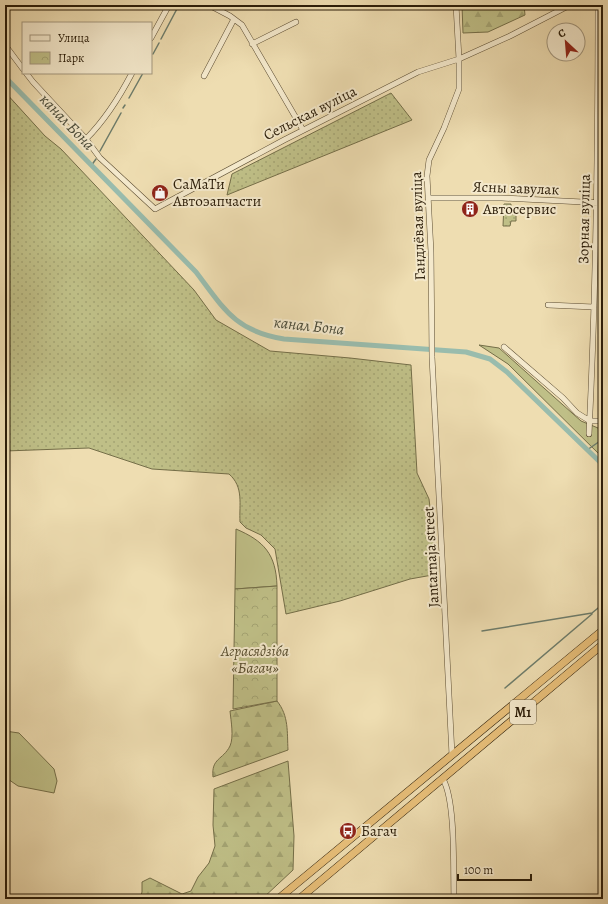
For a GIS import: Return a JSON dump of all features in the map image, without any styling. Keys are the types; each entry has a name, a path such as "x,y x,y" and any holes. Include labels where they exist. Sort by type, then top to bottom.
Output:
{"highway":[{"name":"М1","path":"278,899 603,630"},
{"name":"М1","path":"299,899 603,644"}],"street":[{"path":"152,36 168,5"},
{"path":"209,5 242,25 303,130"},
{"name":"Гандлёвая вуліца","path":"432,357 432,252 427,168 459,89 456,5"},
{"name":"Сельская вуліца","path":"86,139 100,158 155,209 303,130 418,72 459,59 510,36 570,5"},
{"name":"Зорная вуліца","path":"589,434 601,41 598,5"},
{"path":"204,76 234,19"},
{"path":"252,44 296,22"},
{"path":"5,45 22,68"},
{"path":"27,74 86,139 104,121 119,98 131,74"},
{"name":"Ясны завулак","path":"428,198 502,198 603,203"},
{"path":"548,305 594,307"},
{"path":"504,347 563,398 577,413 590,421 603,421"},
{"name":"Jantarnaja street","path":"432,357 452,755"},
{"path":"443,779 447,785 450,802 454,899"}],"green space":[{"path":"462,5 524,5 525,15 488,32 463,33"},
{"path":"5,92 45,136 61,149 194,290 216,320 270,351 411,365 417,473 429,499 438,574 410,579 340,601 286,614 275,549 261,535 246,528 240,522 239,490 234,479 229,474 152,469 89,448 5,451"},
{"path":"391,93 412,120 227,195 232,174"},
{"path":"504,204 511,204 511,214 516,215 516,221 511,221 510,226 503,226"},
{"path":"479,345 499,348 581,421 598,428 603,436 603,458 508,364"},
{"path":"236,529 254,538 267,550 274,565 277,586 235,589"},
{"name":"Аграсядзіба «Багач»","path":"277,586 277,701 233,709 235,589"},
{"path":"277,701 284,712 288,750 213,777 214,766 230,746 232,729 230,711"},
{"path":"5,731 19,733 54,769 57,781 54,793 18,786 5,777"},
{"path":"288,761 294,836 293,870 262,899 140,899 142,882 150,878 182,894 191,891 198,877 209,863 215,846 213,825 214,789"}],"waterway":[{"path":"161,39 179,5"},
{"path":"153,54 159,43"},
{"path":"129,98 142,74"},
{"name":"канал Бона","path":"5,77 196,272 223,307 242,324 267,335 284,339 466,352 490,359 507,372 603,465"},
{"path":"100,151 121,113"},
{"name":"канал Бона","path":"91,166 96,159"},
{"path":"587,450 603,439"},
{"path":"482,631 592,613 603,604"},
{"path":"505,688 592,614"}],"place":[{"name":"СаМаТи Автоэапчасти","path":"160,193"},
{"name":"Автосервис","path":"470,209"},
{"name":"Багач","path":"348,831"}]}
